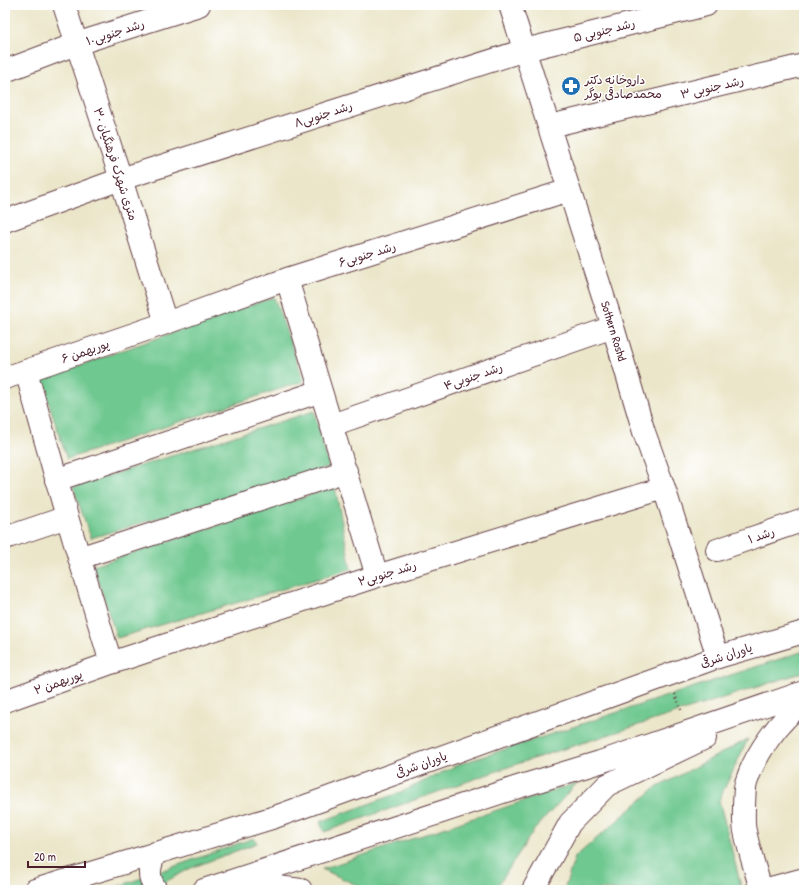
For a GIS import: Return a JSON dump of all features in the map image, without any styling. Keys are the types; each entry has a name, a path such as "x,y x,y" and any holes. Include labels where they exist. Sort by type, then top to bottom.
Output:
{"street":[{"name":"۳۰ متری شهرک فرهنگیان","path":"64,5 166,323"},
{"name":"رشد جنوبی۱۰","path":"5,71 76,44 199,5"},
{"name":"Sothern Roshd","path":"510,5 550,126 644,432 664,488 718,657"},
{"name":"رشد جنوبی ۵","path":"525,50 706,5"},
{"name":"رشد جنوبی۸","path":"5,221 121,179 525,50"},
{"name":"رشد جنوبی ۳","path":"550,126 804,65"},
{"name":"رشد جنوبی۶","path":"166,323 287,279 569,190"},
{"path":"287,279 377,576"},
{"name":"پوربهمن ۶","path":"5,378 166,323"},
{"name":"رشد جنوبی۴","path":"332,425 613,327"},
{"path":"26,371 67,518 111,663"},
{"path":"56,480 320,391"},
{"path":"79,558 346,471"},
{"name":"رشد جنوبی۲","path":"111,663 377,576 664,488"},
{"path":"5,538 67,518"},
{"name":"رشد ۱","path":"718,550 804,520"},
{"name":"یاوران شرقی","path":"35,890 275,817 718,657 804,632"},
{"name":"پوربهمن ۲","path":"5,702 111,663"},
{"path":"204,890 600,762 804,692"},
{"path":"533,890 570,823 607,784 693,745 773,702"},
{"path":"804,702 794,709 775,730 757,758 746,784 745,830 762,890 804,879"},
{"path":"155,853 150,865 150,881 156,890"},
{"path":"231,881 301,890"}],"path":[{"path":"668,675 689,732"}],"green space":[{"path":"274,297 304,381 67,459 41,379"},
{"path":"314,411 329,467 91,538 73,487"},
{"path":"335,487 351,569 117,638 93,566"},
{"path":"804,651 804,672 514,765 324,832 320,822 406,790 457,765"},
{"path":"748,739 719,800 742,890 564,890 575,857 654,789"},
{"path":"577,783 534,830 495,890 367,890 322,869"},
{"path":"254,838 257,843 191,868 150,890 108,890"}],"place":[{"name":"داروخانه دکتر محمدصادقی بوگر","path":"571,86"}]}
